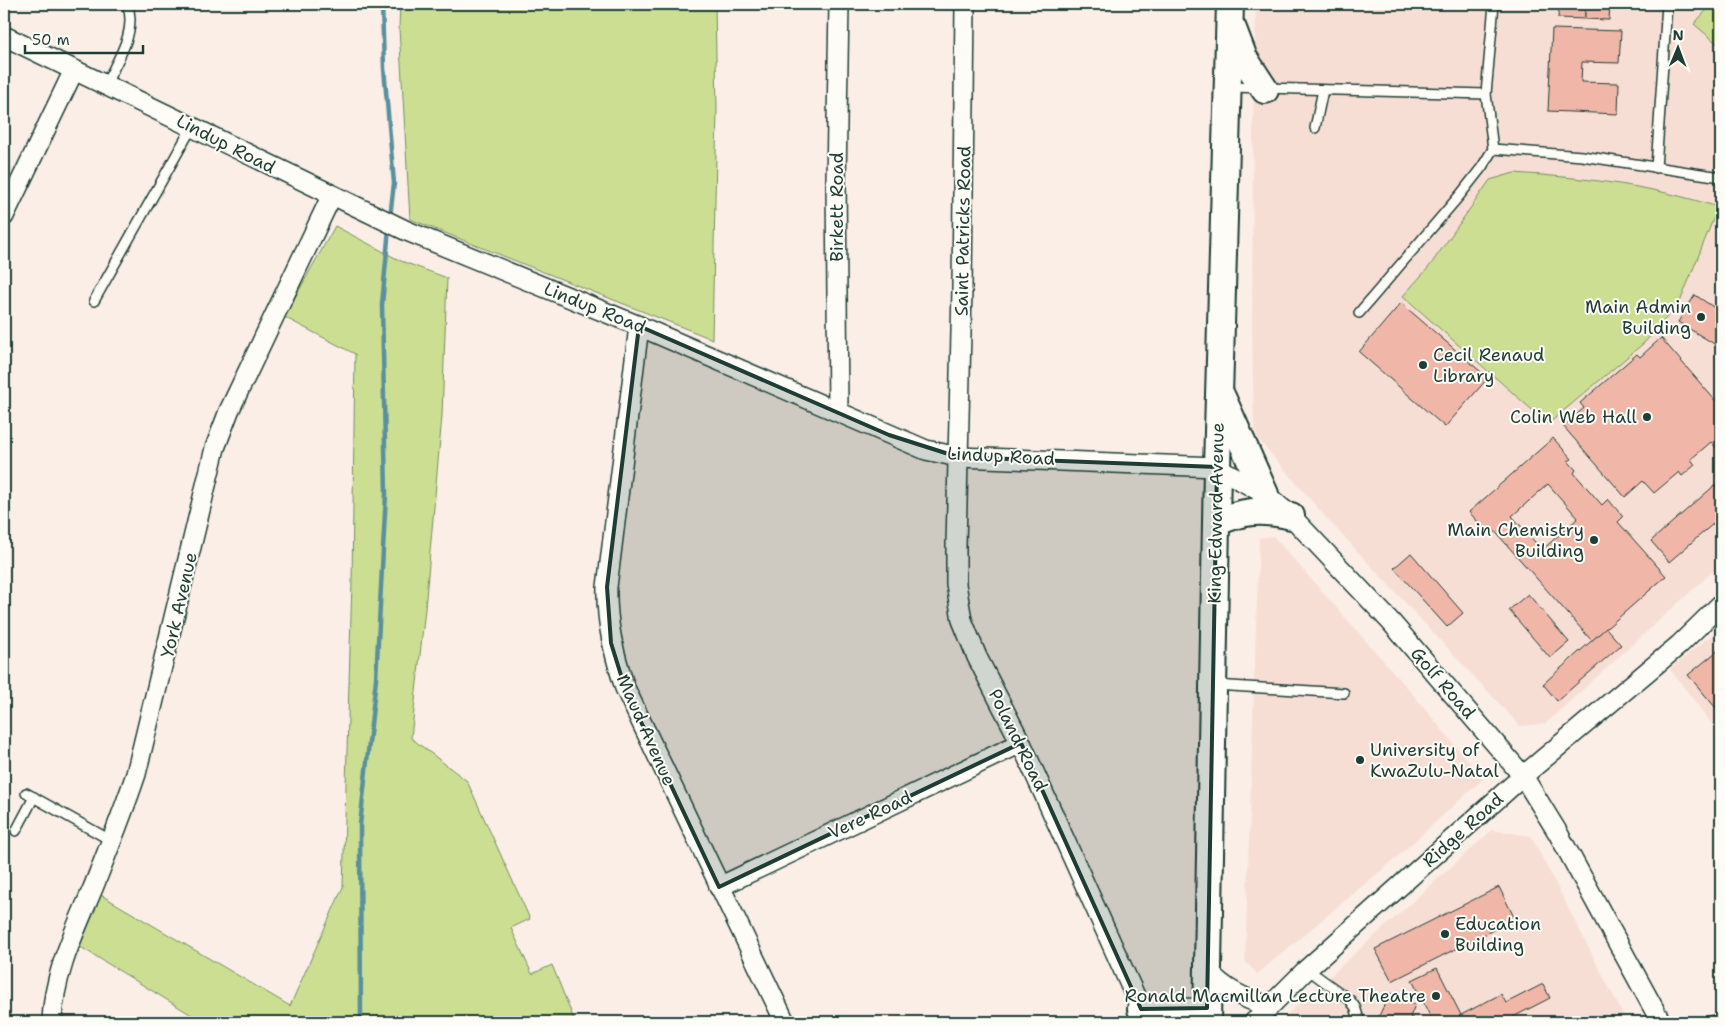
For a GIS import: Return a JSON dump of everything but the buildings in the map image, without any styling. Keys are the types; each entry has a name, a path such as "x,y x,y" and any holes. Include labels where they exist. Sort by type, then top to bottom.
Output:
{"street":[{"name":"Birkett Road","path":"838,410 836,181 839,4"},
{"name":"Saint Patricks Road","path":"958,458 965,4"},
{"name":"King Edward Avenue","path":"1207,1015 1212,685 1229,9"},
{"path":"1229,9 1240,49 1265,90"},
{"name":"Lindup Road","path":"4,36 106,84 331,196 407,231 640,326 838,410 926,450 958,458 1217,467"},
{"path":"4,216 74,70"},
{"name":"York Avenue","path":"52,1022 57,984 68,948 112,841 136,774 148,733 215,448 228,411 331,196"},
{"name":"Maud Avenue","path":"640,326 607,587 606,613 611,642 624,688 785,1022"},
{"path":"1219,387 1228,413 1265,494"},
{"name":"Poland Road","path":"958,458 956,584 962,620 977,657 1021,743 1144,1016"},
{"name":"Golf Road","path":"1217,467 1265,494 1292,516 1391,622 1523,776 1558,833 1661,1022"},
{"path":"1216,523 1241,512 1259,510 1292,516"},
{"name":"Ridge Road","path":"1254,1022 1307,968 1523,776 1679,645 1721,616"},
{"name":"Vere Road","path":"719,887 1021,743"},
{"path":"1207,970 1218,983 1230,992 1269,1006"},
{"path":"1144,1016 1207,1015"}],"lane":[{"path":"106,84 130,28 131,15 127,4"},
{"path":"1359,313 1460,195 1482,166 1492,148 1486,94 1494,4"},
{"path":"1656,168 1667,4"},
{"path":"1227,87 1265,90 1486,94"},
{"path":"1316,128 1323,90"},
{"path":"94,302 192,127"},
{"path":"1492,148 1582,156 1721,177"},
{"path":"1212,685 1344,694"},
{"path":"16,831 30,795 112,841"},
{"path":"1307,968 1350,1000 1356,1007 1360,1022"},
{"path":"1709,1022 1721,1018"}],"highlighted area":[{"path":"639,326 889,435 958,457 1217,467 1207,1008 1141,1009 1021,743 719,887 625,688 611,643 607,587"}],"shaded area":[{"path":"1256,4 1721,4 1721,564 1545,724 1520,726 1330,522 1258,439 1254,426 1252,329 1253,125"},
{"name":"University of KwaZulu-Natal","path":"1273,536 1411,692 1483,779 1396,858 1257,974 1245,961 1259,538"},
{"path":"1721,627 1721,736 1670,669"},
{"name":"University of KwaZulu-Natal","path":"1492,830 1531,836 1627,1022 1279,1022"}],"green space":[{"path":"400,4 715,4 717,109 712,339 410,219 399,28"},
{"path":"1712,4 1721,4 1721,47 1694,24"},
{"path":"1514,173 1567,177 1642,188 1718,207 1680,302 1645,342 1548,424 1403,296 1429,267 1490,180"},
{"path":"335,226 401,261 447,278 442,416 425,609 411,738 467,781 530,919 511,928 532,974 552,965 575,1022 203,1022 79,946 101,895 290,1006 343,887 352,582 355,354 284,317"}],"waterway":[{"path":"382,4 384,68 394,183 390,217"},
{"path":"361,1022 360,825 376,679 386,494 382,305 389,228"}],"place":[{"name":"Main Admin Building","path":"1701,317"},
{"name":"Cecil Renaud Library","path":"1423,365"},
{"name":"Colin Web Hall","path":"1647,417"},
{"name":"Main Chemistry Building","path":"1594,540"},
{"name":"University of KwaZulu-Natal","path":"1360,760"},
{"name":"Education Building","path":"1445,934"},
{"name":"Ronald Macmillan Lecture Theatre","path":"1436,996"}]}
